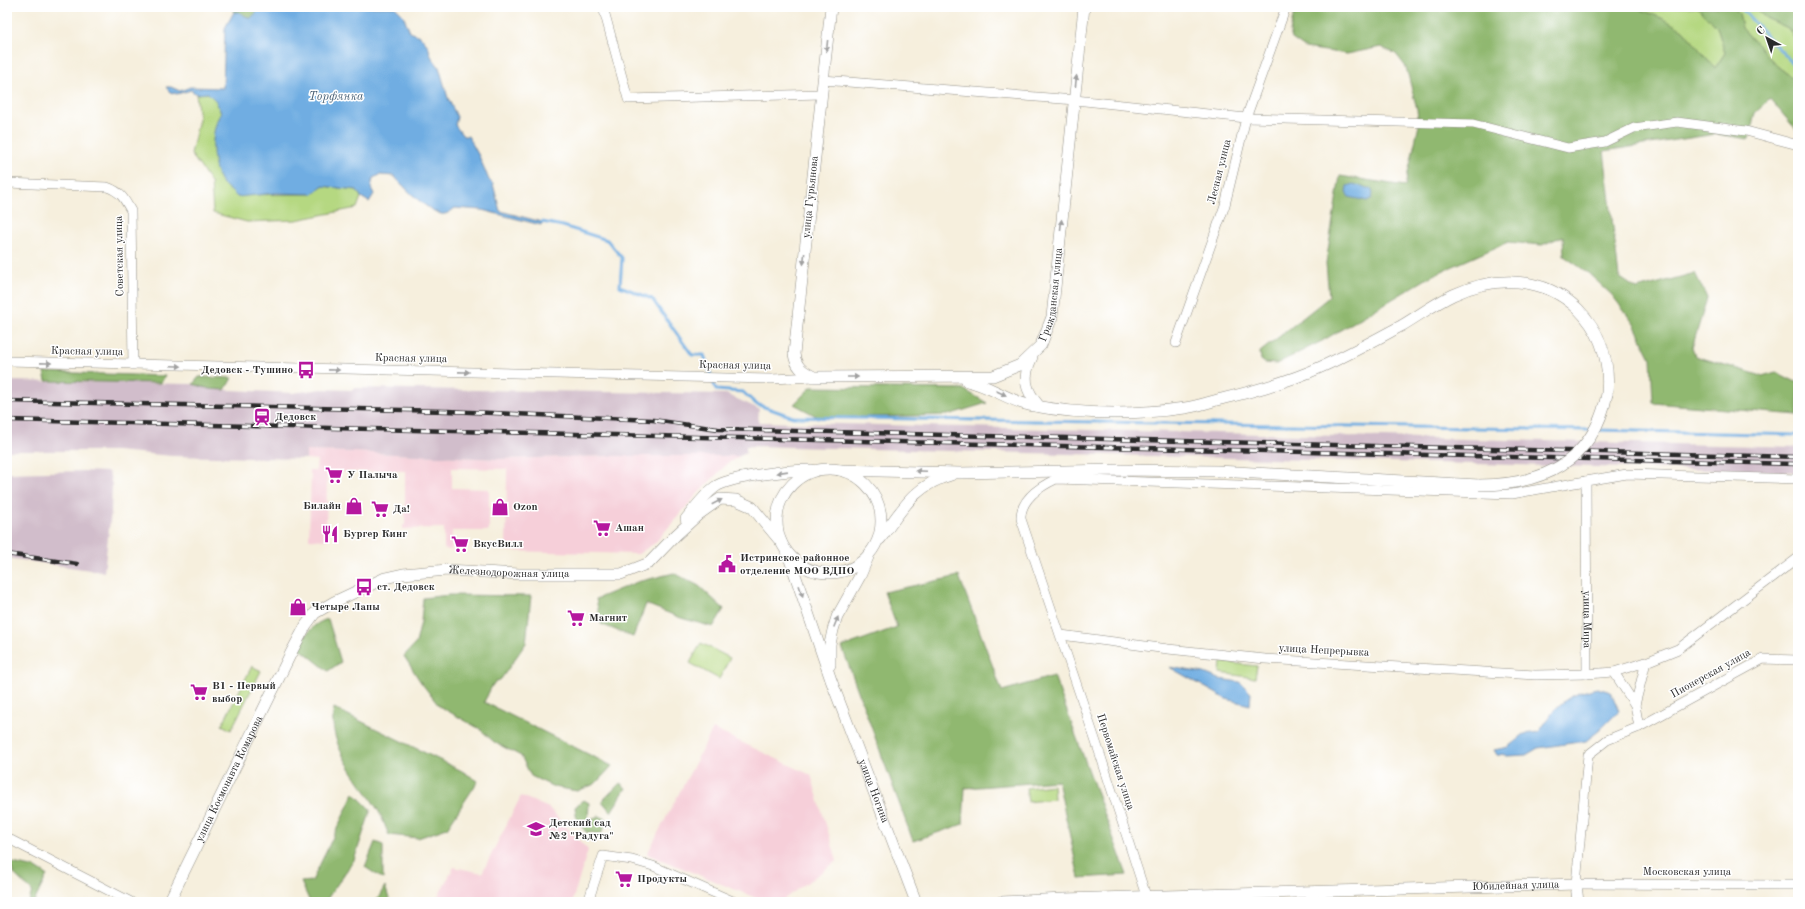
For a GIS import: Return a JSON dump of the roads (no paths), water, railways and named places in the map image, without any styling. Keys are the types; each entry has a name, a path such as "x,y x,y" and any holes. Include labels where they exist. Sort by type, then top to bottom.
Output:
{"street":[{"path":"603,7 628,99 821,94"},
{"name":"улица Гурьянова","path":"814,377 804,372 798,366 794,354 831,7"},
{"name":"Гражданская улица","path":"814,377 993,376 1020,365 1041,345 1052,318 1084,7"},
{"name":"Лесная улица","path":"1176,343 1225,206 1246,118 1286,7"},
{"path":"823,80 1074,100 1246,118 1473,124 1568,148 1605,142 1634,128 1677,122 1746,131 1798,145"},
{"name":"Советская улица","path":"7,183 107,187 118,191 126,200 132,211 133,365"},
{"path":"868,556 858,565 846,571 828,574 814,572 802,566 788,554 780,542 776,521 780,503 784,495 796,481 803,476 820,470 960,473 1119,470 1217,471 1496,485 1530,479 1548,473 1573,457 1590,439 1601,418 1607,394 1608,370 1602,347 1591,325 1571,303 1556,293 1533,284 1509,281 1485,283 1453,295 1401,325 1321,367 1285,381 1187,408 1131,413 1070,412 1054,410 1021,402 972,382 950,377"},
{"path":"1038,348 1027,366 1025,374 1028,391 1039,406"},
{"name":"Красная улица","path":"7,362 764,379 814,377"},
{"name":"Железнодорожная улица","path":"676,535 695,507 716,486 727,482 772,473 796,470 820,470"},
{"path":"839,470 863,482 874,496 880,513 880,531 878,541"},
{"path":"831,680 830,644 833,630 837,617 860,576 868,556 903,506 917,492 934,481 960,473"},
{"path":"1586,481 1627,474 1798,479"},
{"name":"Первомайская улица","path":"1147,900 1061,635 1021,519 1023,504 1032,495 1045,484 1056,479 1512,494 1586,481"},
{"name":"улица Мира","path":"1586,481 1587,674"},
{"name":"Железнодорожная улица","path":"334,602 386,578 428,571 519,574 621,574 649,563 699,514 720,499 729,499 752,507 780,542"},
{"name":"улица Ногина","path":"788,554 831,680 916,902"},
{"path":"1587,674 1614,672 1646,662 1678,649 1798,558"},
{"name":"улица Космонавта Комарова","path":"169,902 306,625 315,613 334,602"},
{"name":"улица Непрерывка","path":"1061,635 1168,649 1265,659 1535,675 1587,674"},
{"name":"Пионерская улица","path":"1639,727 1763,659 1798,660"},
{"path":"1635,705 1646,662"},
{"path":"1578,902 1576,884 1588,755 1607,740 1639,727 1635,705 1614,672"},
{"path":"7,838 131,902"},
{"path":"588,902 603,856 632,860 653,866 735,902"},
{"name":"Юбилейная улица","path":"1001,902 1147,900 1576,884"},
{"name":"Московская улица","path":"1576,884 1798,885"}],"water":[{"name":"Торфянка","path":"262,7 395,7 403,15 410,32 420,36 428,46 431,56 439,67 448,98 457,117 455,125 463,136 468,136 479,156 489,180 493,184 500,211 542,222 541,225 482,210 455,208 447,213 441,214 428,208 409,192 394,176 380,175 373,178 371,188 374,194 369,202 361,197 357,190 322,186 313,194 276,193 237,197 220,181 214,163 213,137 217,120 221,113 216,101 208,93 196,94 191,90 177,94 170,92 166,87 171,87 180,91 190,87 223,88 225,28 234,12 239,12 250,19"},
{"path":"1353,184 1371,189 1373,193 1372,199 1367,201 1349,197 1346,193 1347,186"},
{"path":"1169,667 1204,673 1219,679 1240,682 1251,693 1250,705 1226,699"},
{"path":"1597,688 1611,692 1619,711 1600,730 1586,741 1538,748 1526,755 1497,755 1494,750 1508,747 1524,734 1539,732 1551,714 1562,702 1576,694"}],"waterway":[{"path":"1740,7 1798,69"},
{"path":"542,222 563,226 607,240 622,258 620,286 652,299 692,355 704,355 716,390 743,392 756,404 793,417 1591,430"},
{"path":"1597,430 1798,435"}],"railway":[{"path":"7,401 447,411 653,420 718,429 1798,457"},
{"path":"7,420 1798,464"},
{"path":"7,554 77,564"}],"place":[{"name":"Дедовск - Тушино","path":"306,370"},
{"name":"Дедовск","path":"262,417"},
{"name":"У Палыча","path":"334,475"},
{"name":"Билайн","path":"354,506"},
{"name":"Ozon","path":"500,507"},
{"name":"Да!","path":"380,509"},
{"name":"Ашан","path":"602,528"},
{"name":"Бургер Кинг","path":"330,534"},
{"name":"ВкусВилл","path":"460,544"},
{"name":"Истринское районное отделение МОО ВДПО","path":"727,564"},
{"name":"ст. Дедовск","path":"364,587"},
{"name":"Четыре Лапы","path":"298,607"},
{"name":"Магнит","path":"576,618"},
{"name":"В1 - Первый выбор","path":"199,692"},
{"name":"Детский сад №2 \"Радуга\"","path":"536,829"},
{"name":"Продукты","path":"624,879"}]}
